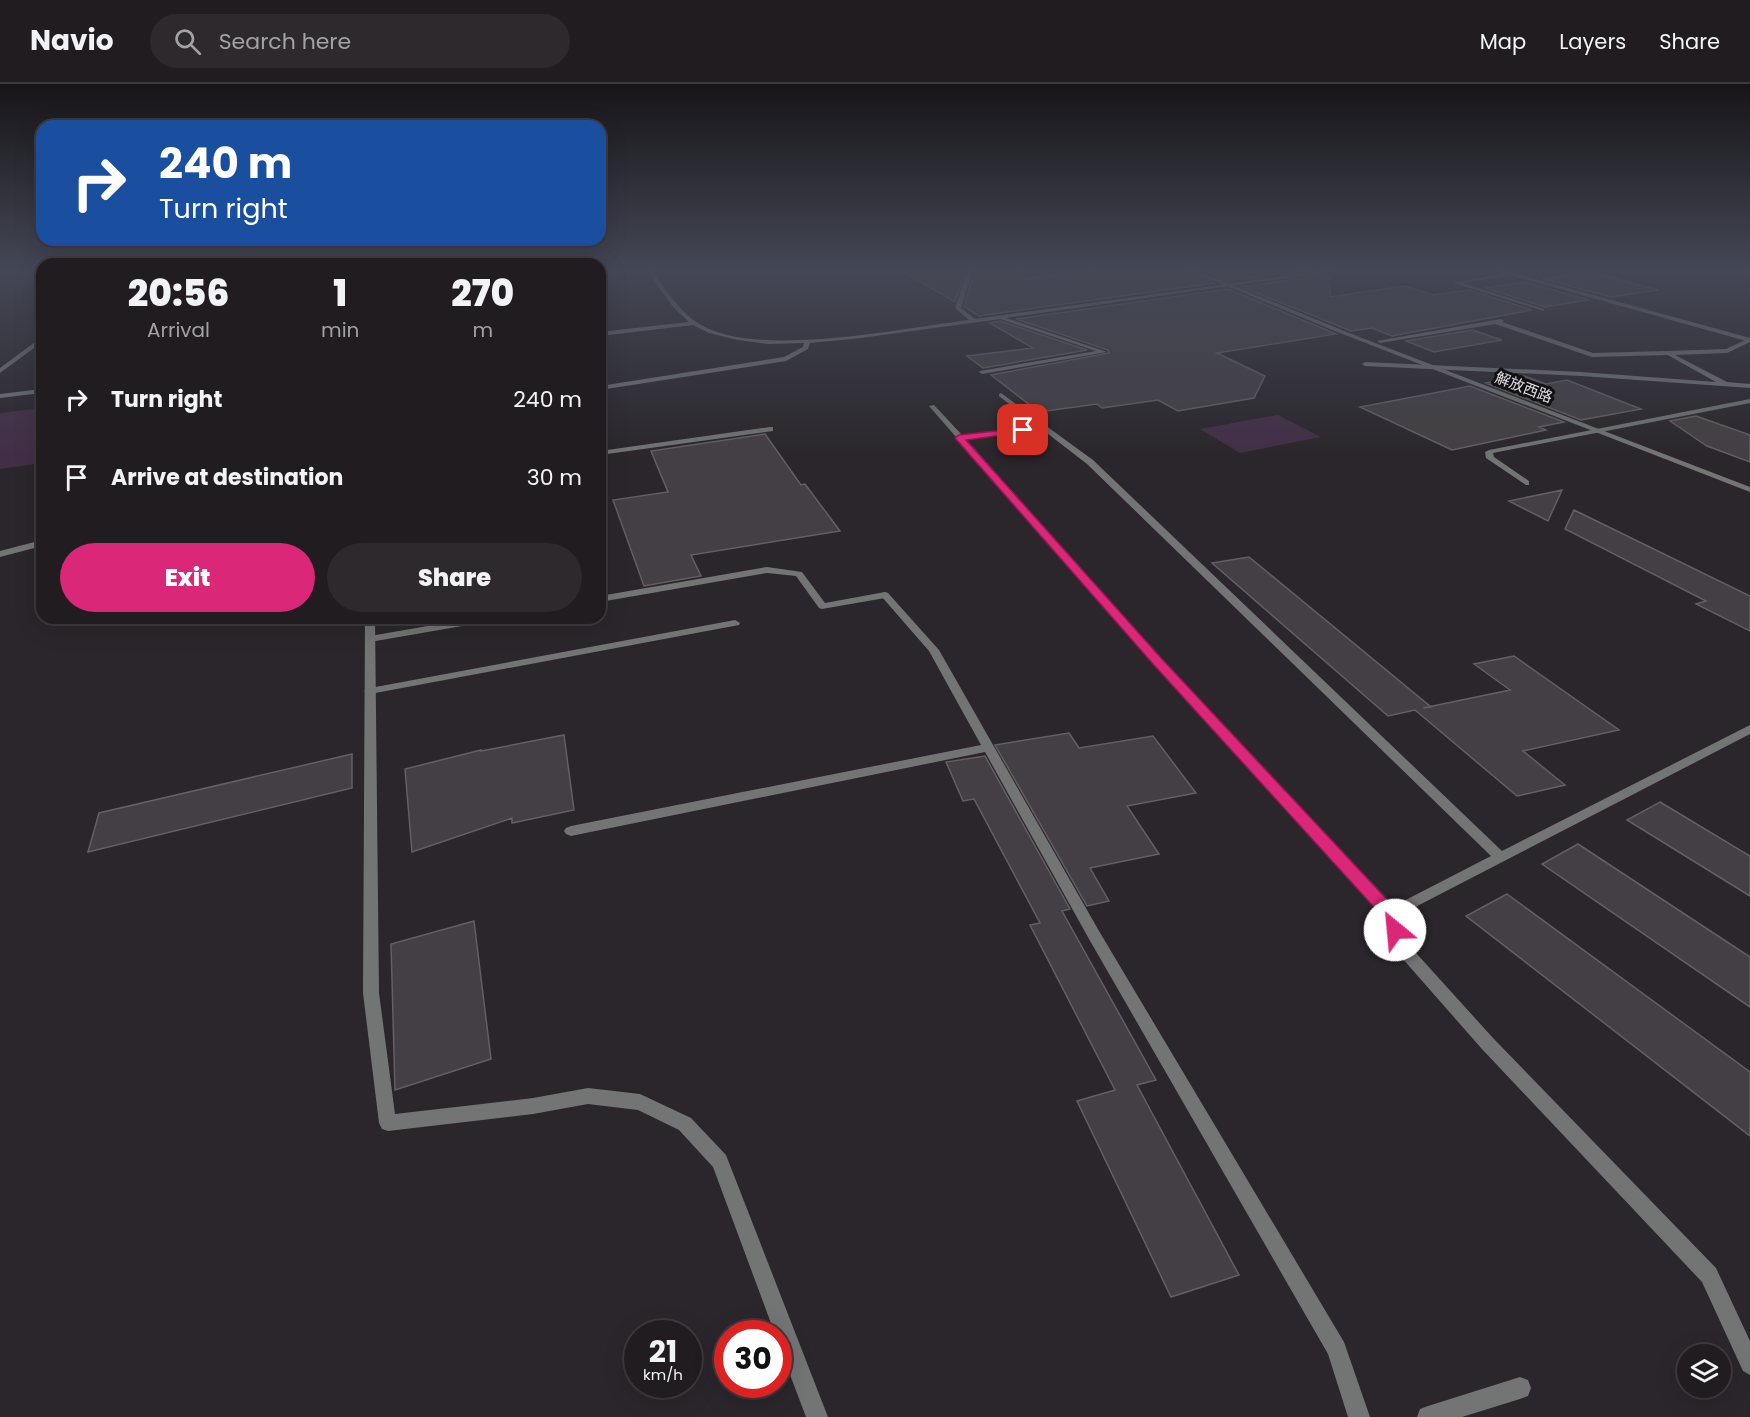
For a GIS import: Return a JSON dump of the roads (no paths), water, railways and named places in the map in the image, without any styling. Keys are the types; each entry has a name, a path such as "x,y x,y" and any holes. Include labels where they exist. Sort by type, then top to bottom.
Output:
{"street":[{"path":"606,333 623,331"},
{"path":"709,331 738,338 807,342 893,331"},
{"path":"982,372 1104,352 1040,331"},
{"name":"解放西路","path":"1345,331 1750,489"},
{"name":"解放西路","path":"1355,331 1750,482"},
{"path":"1380,341 1439,331"},
{"path":"1522,331 1592,355 1727,351 1750,340"},
{"path":"1718,331 1750,340"},
{"path":"606,387 786,359 806,348 807,342"},
{"path":"0,371 36,344"},
{"path":"1667,353 1731,386"},
{"path":"1365,364 1581,374 1750,386"},
{"path":"0,396 36,392"},
{"path":"1001,395 1090,462 1500,857"},
{"path":"1526,483 1490,458 1489,452 1750,401"},
{"path":"932,406 1157,662 1390,914 1400,946 1487,1043 1709,1275 1750,1364"},
{"path":"959,438 1045,428"},
{"path":"606,452 770,429"},
{"path":"0,554 36,545"},
{"path":"606,598 767,570 799,574 822,606 885,595 934,650 990,747 1094,935 1337,1349 1359,1417"},
{"path":"370,691 735,623"},
{"path":"370,624 371,993 388,1123 533,1106 588,1096 640,1102 685,1124 720,1161 817,1417"},
{"path":"370,639 456,624"},
{"path":"1390,914 1750,729"},
{"path":"572,831 990,747"},
{"path":"1428,1417 1520,1388"}]}
